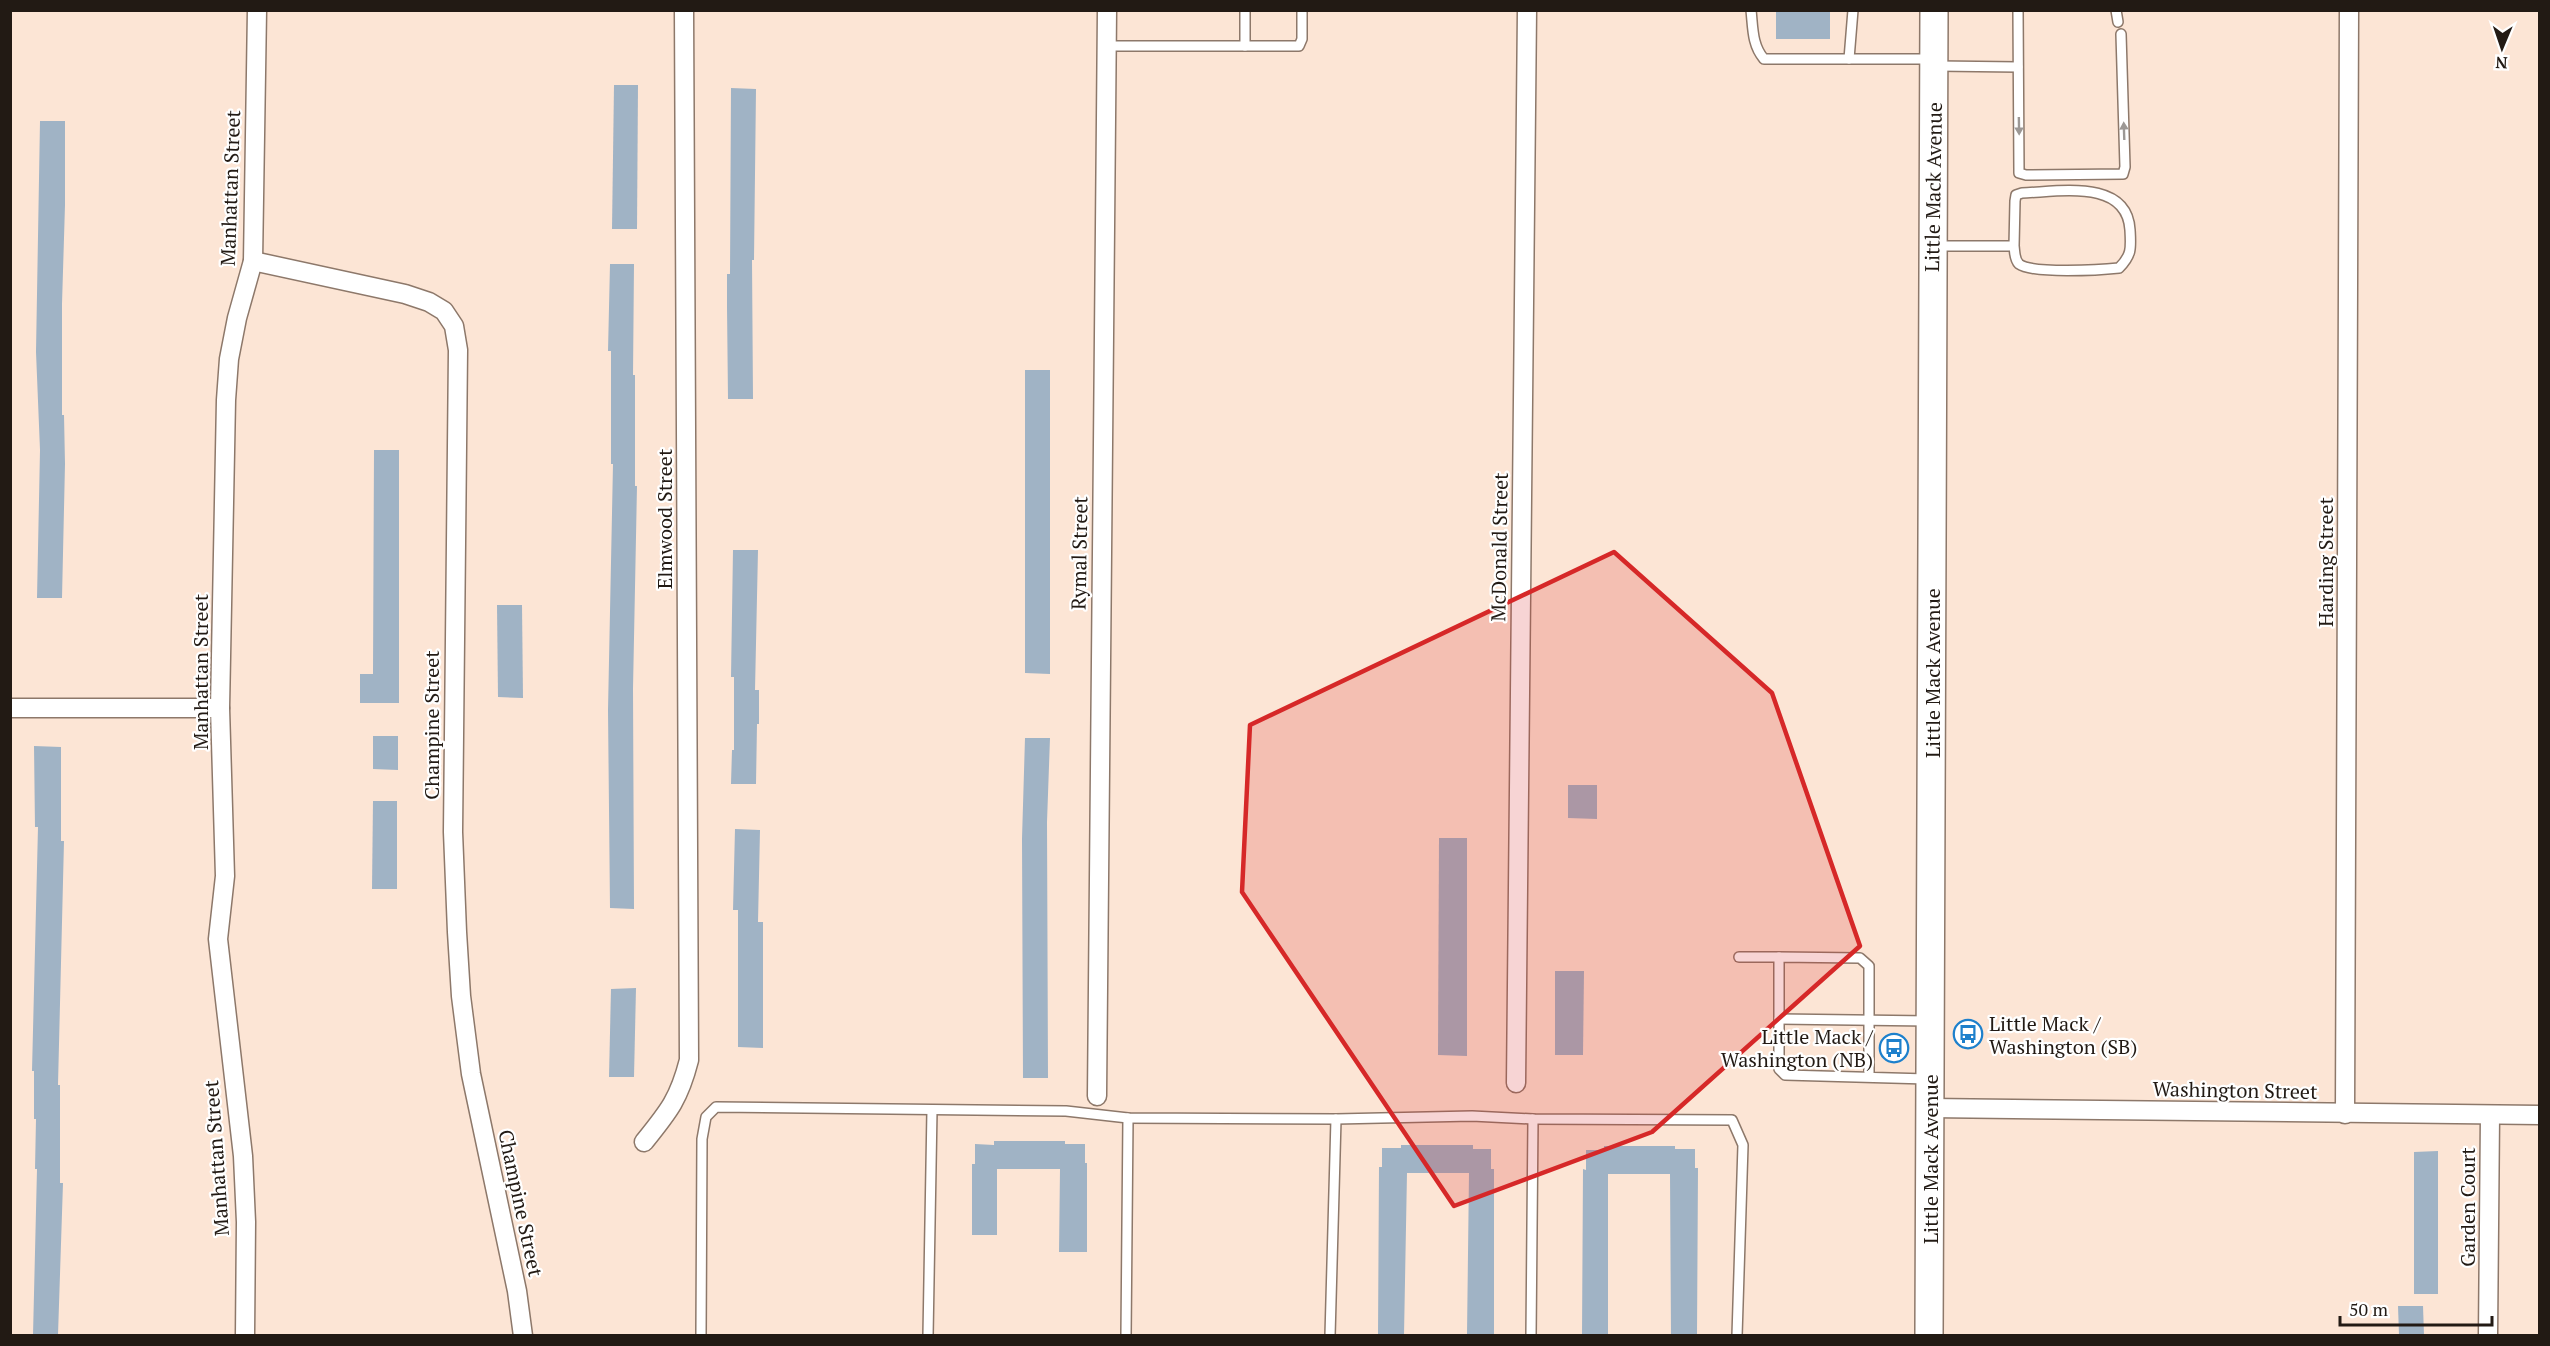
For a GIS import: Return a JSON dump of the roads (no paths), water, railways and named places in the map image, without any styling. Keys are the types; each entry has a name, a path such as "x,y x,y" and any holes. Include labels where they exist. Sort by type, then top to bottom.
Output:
{"main road":[{"name":"Little Mack Avenue","path":"1929,1335 1929,1079 1932,1021 1934,10"}],"street":[{"name":"Manhattan Street","path":"245,1335 246,1222 243,1156 218,939 225,876 220,708 229,359 237,318 254,261 257,10"},
{"name":"Elmwood Street","path":"644,1142 674,1105 689,1060 684,10"},
{"name":"Rymal Street","path":"1097,1096 1107,10"},
{"name":"McDonald Street","path":"1516,1083 1527,10"},
{"name":"Harding Street","path":"2346,1114 2349,10"},
{"name":"Champine Street","path":"254,261 405,294 444,311 454,326 458,350 453,832 459,964 471,1074 517,1291 523,1335"},
{"path":"10,708 220,708"},
{"name":"Washington Street","path":"1930,1108 2540,1115"},
{"name":"Garden Court","path":"2488,1335 2490,1115"}],"lane":[{"path":"1245,10 1245,46"},
{"path":"1107,46 1299,46 1302,39 1302,10"},
{"path":"1751,10 1754,41 1757,51 1764,59 1849,59 2018,67"},
{"path":"1849,59 1853,10"},
{"path":"2018,10 2019,172 2026,175 2123,174 2125,167 2121,33"},
{"path":"2116,10 2118,22"},
{"path":"2087,191 2106,195 2118,202 2130,221 2131,244 2128,258 2119,268 2034,269 2020,264 2015,259 2014,246 2015,201 2016,195 2022,193 2087,191"},
{"path":"1932,246 2014,246"},
{"path":"1739,957 1860,958 1869,966 1869,1077"},
{"path":"1779,957 1779,1069 1785,1075 1929,1079"},
{"path":"1779,1018 1932,1021"},
{"path":"701,1335 702,1139 706,1117 716,1107 1066,1111 1128,1118 1336,1119 1472,1116 1533,1119 1732,1120 1743,1145 1737,1335"},
{"path":"928,1335 932,1110"},
{"path":"1126,1335 1128,1118"},
{"path":"1330,1335 1336,1119"},
{"path":"1531,1335 1533,1119"}],"place":[{"name":"Little Mack / Washington (SB)","path":"1968,1034"},
{"name":"Little Mack / Washington (NB)","path":"1894,1048"}]}
